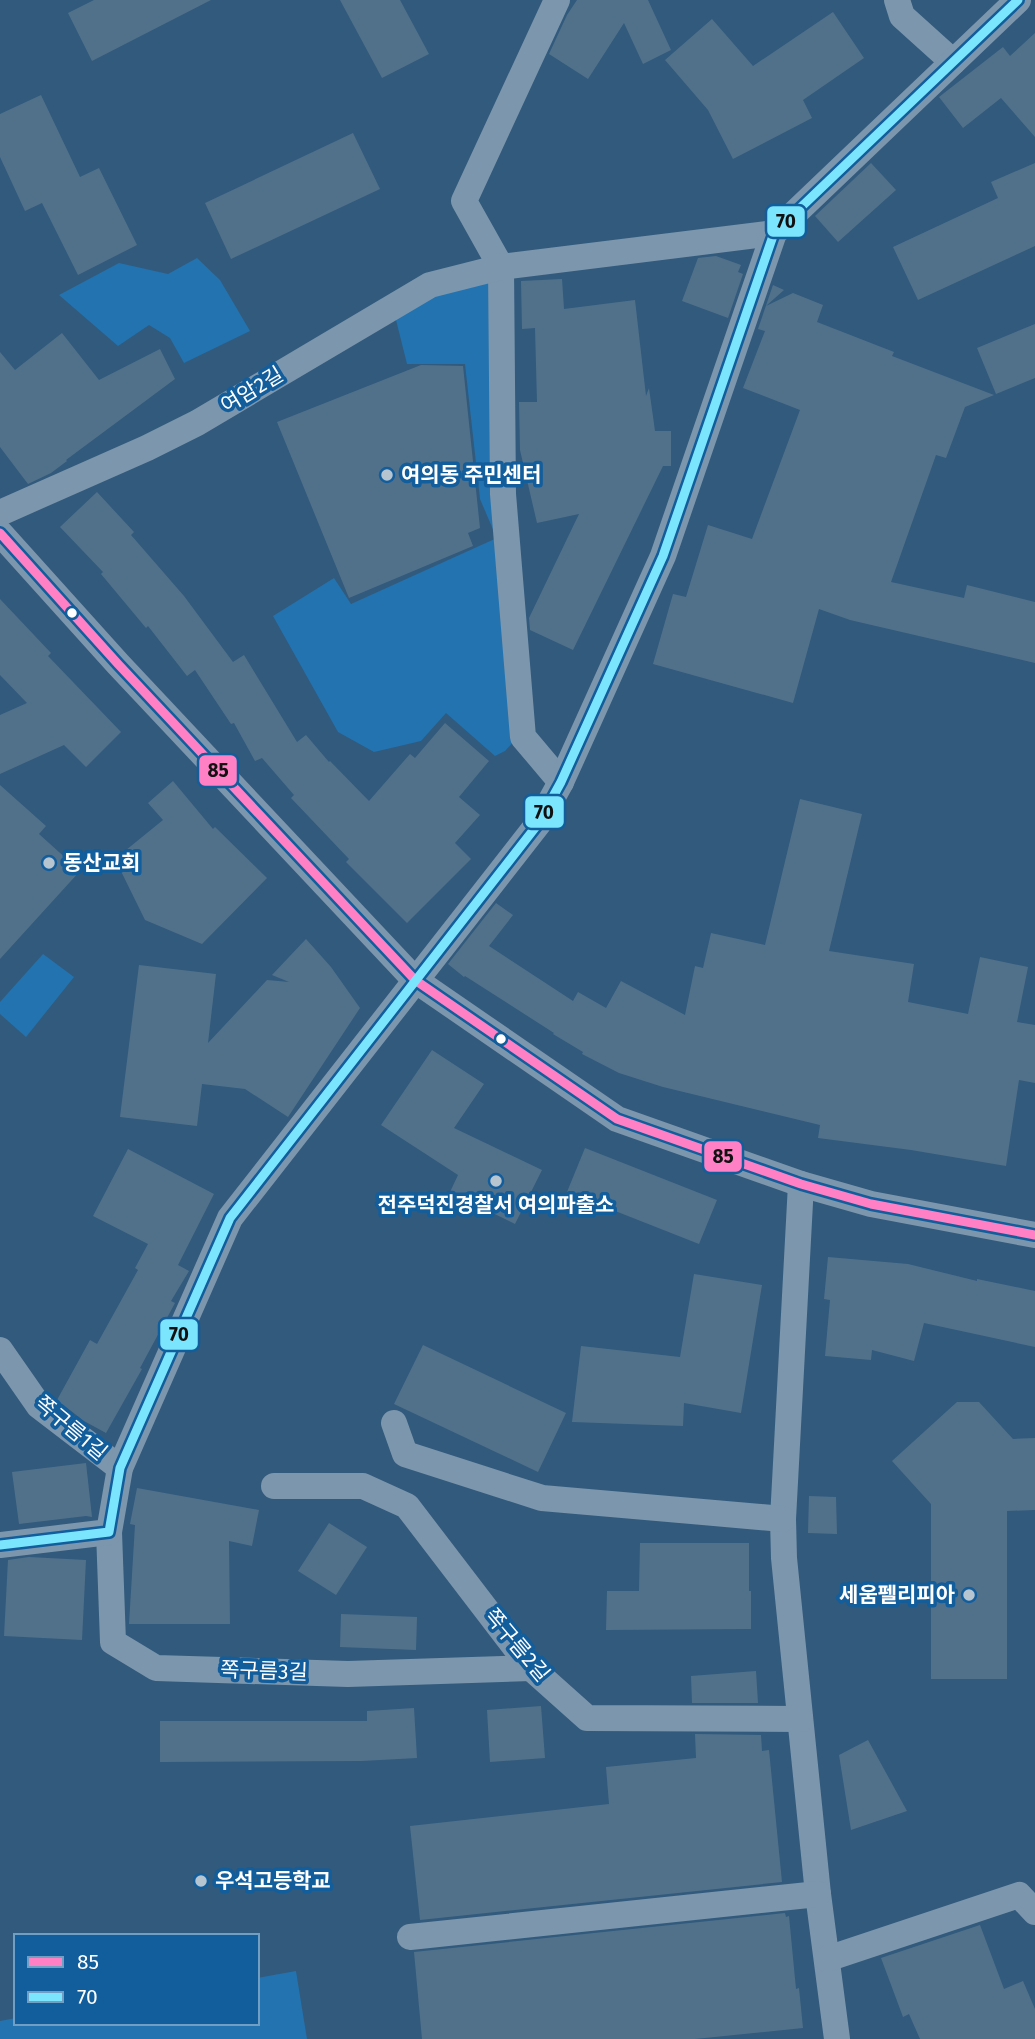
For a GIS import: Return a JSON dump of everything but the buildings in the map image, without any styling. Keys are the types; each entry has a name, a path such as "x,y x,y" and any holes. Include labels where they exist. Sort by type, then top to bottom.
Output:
{"street":[{"path":"557,0 464,201 501,267 503,494 523,737 561,782"},
{"path":"897,0 902,16 953,62"},
{"path":"774,233 1018,0"},
{"name":"여암2길","path":"0,513 197,423 430,285 501,267 774,233"},
{"name":"쪽구름1길","path":"109,1532 120,1468 230,1218 538,824 561,782 663,556 774,233"},
{"path":"0,533 118,664 415,980 617,1119 801,1184 871,1203 1035,1235"},
{"path":"801,1184 783,1519 784,1558 818,1894 837,2039"},
{"name":"쪽구름1길","path":"0,1350 38,1406 120,1468"},
{"path":"394,1423 405,1454 542,1498 783,1519"},
{"name":"쪽구름2길","path":"274,1486 363,1486 407,1506 531,1668 587,1718 800,1719"},
{"path":"0,1545 109,1532"},
{"name":"쪽구름3길","path":"109,1532 113,1642 156,1668 348,1674 531,1668"},
{"path":"410,1937 818,1894"},
{"path":"827,1959 1019,1895 1035,1912"}],"shaded area":[{"path":"197,258 220,280 250,331 184,363 170,338 149,325 118,346 59,295 119,263 168,274"},
{"path":"496,271 495,534 480,499 465,364 407,364 394,312"},
{"path":"499,537 518,737 505,751 495,756 446,713 421,741 374,752 338,732 273,616 334,578 351,604"},
{"path":"43,954 74,977 26,1037 0,1014 0,1002"},
{"path":"296,1971 307,2039 0,2039 0,2021 14,2018 14,2025 259,2025 259,1978"}],"transit line":[{"name":"70","path":"0,1545 109,1532 120,1468 230,1218 538,824 561,782 663,556 774,233 1018,0"},
{"name":"85","path":"0,533 118,664 415,980 617,1119 801,1184 871,1204 1035,1235"}],"place":[{"name":"여의동 주민센터","path":"387,475"},
{"name":"동산교회","path":"49,863"},
{"name":"전주덕진경찰서 여의파출소","path":"496,1181"},
{"name":"세움펠리피아","path":"969,1595"},
{"name":"우석고등학교","path":"201,1881"}]}
